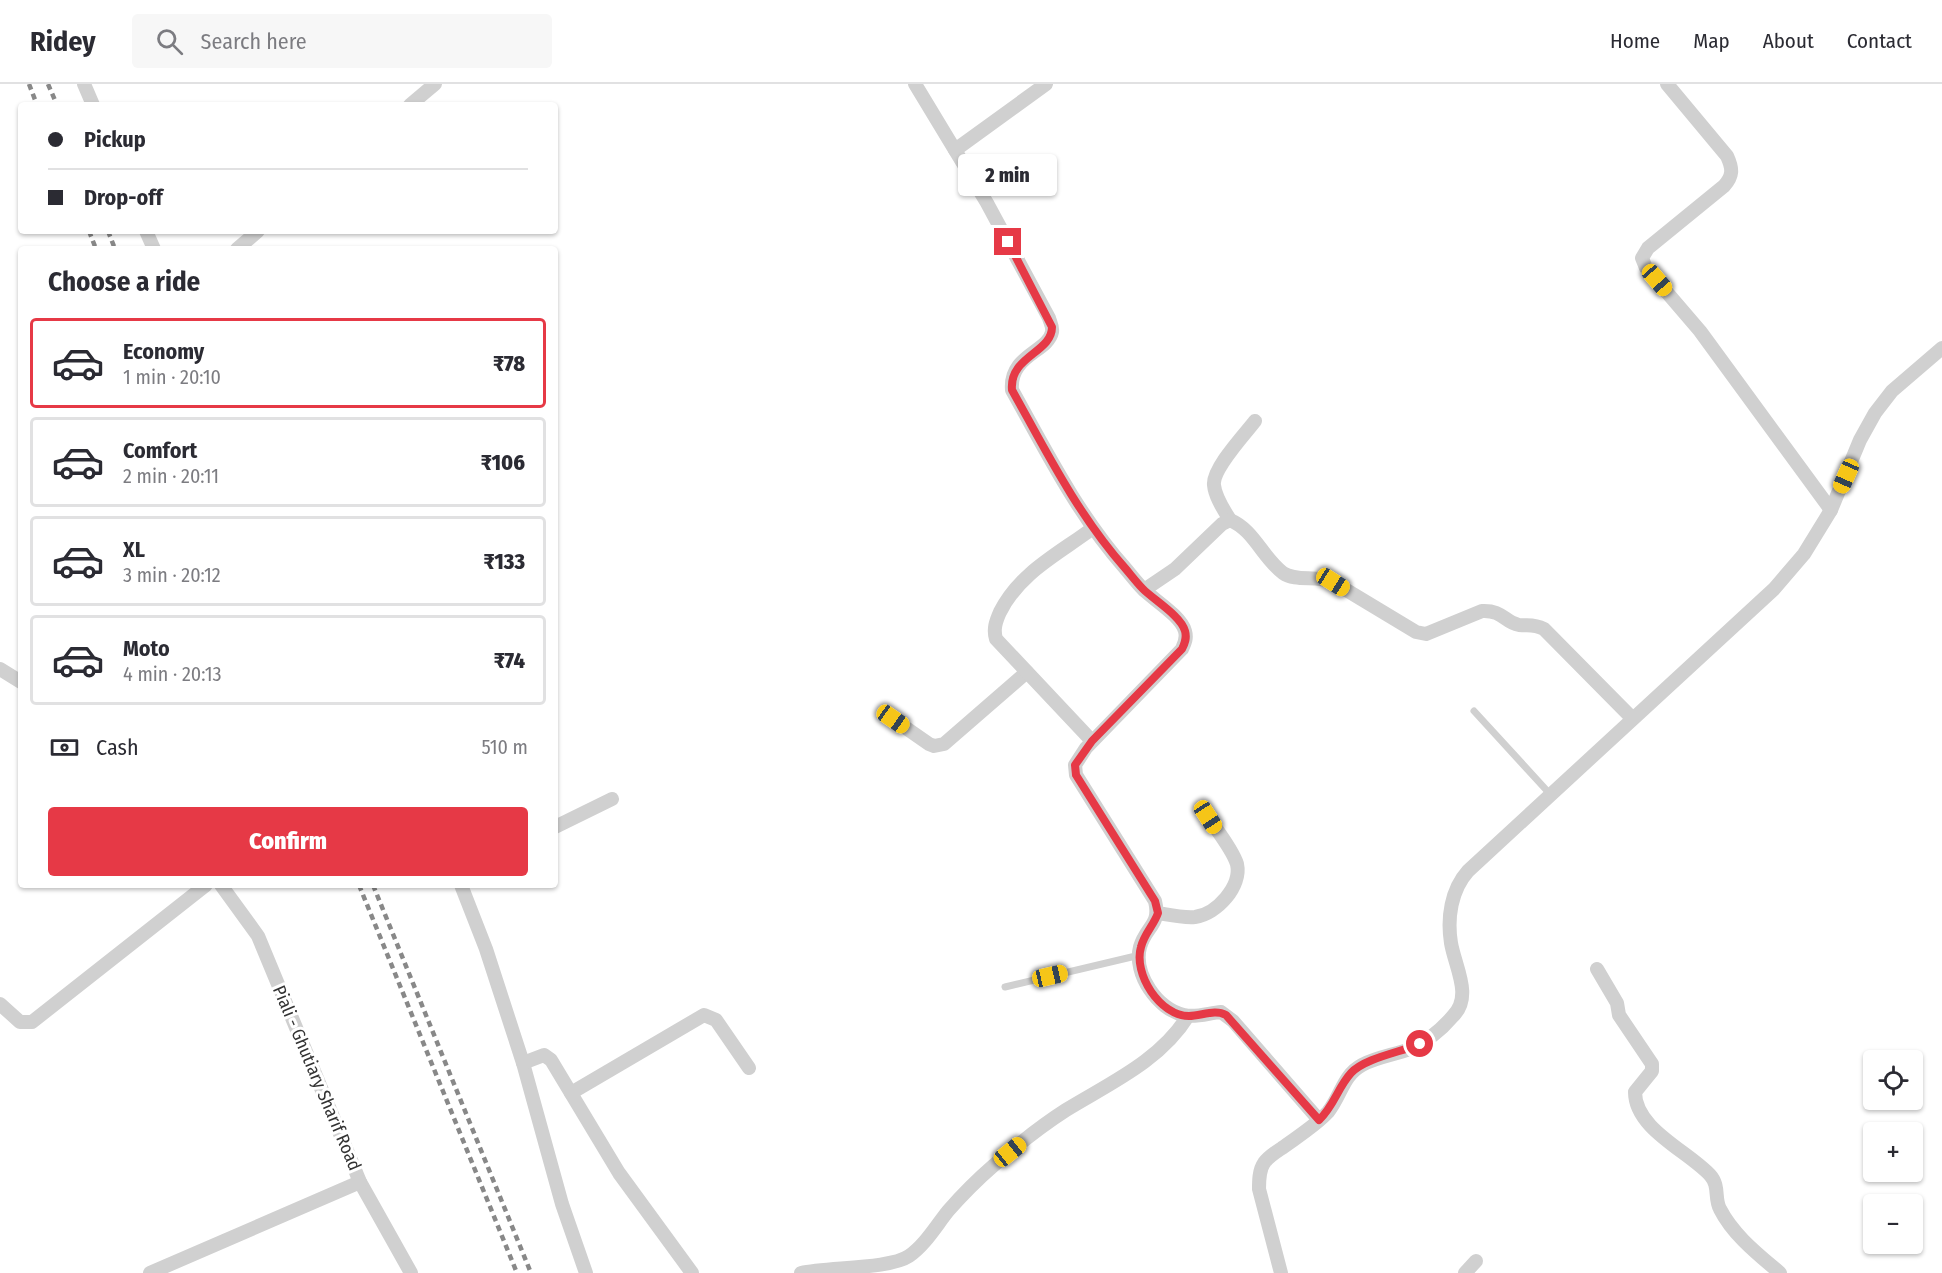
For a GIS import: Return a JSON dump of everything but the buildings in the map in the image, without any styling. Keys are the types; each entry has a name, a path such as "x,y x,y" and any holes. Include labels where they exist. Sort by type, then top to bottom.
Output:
{"street":[{"path":"84,84 92,102"},
{"path":"414,102 435,84"},
{"path":"915,84 987,203 1049,318 1052,333 1020,363 1011,380 1012,390 1056,470 1111,553 1144,590 1179,620 1185,631 1185,642 1182,649 1092,741 1075,765 1076,775 1155,901 1158,913 1140,948 1140,968 1159,1001 1172,1012 1188,1016 1221,1012 1226,1015 1319,1120"},
{"path":"955,150 1046,84"},
{"path":"1667,84 1727,156 1732,167 1731,178 1648,248 1642,258 1646,268 1700,331 1831,510"},
{"path":"240,246 254,234"},
{"path":"1281,1273 1259,1190 1259,1176 1264,1163 1328,1111 1352,1072 1364,1064 1420,1044 1454,1016 1459,1009 1463,999 1463,990 1450,942 1450,917 1456,887 1468,870 1774,589 1804,554 1831,510 1860,440 1875,413 1892,391 1942,348"},
{"path":"1255,421 1220,467 1214,485 1230,520 1239,524 1255,539 1284,573 1295,578 1322,578 1333,582 1416,632 1426,634 1482,611 1500,613 1518,625 1536,624 1544,629 1632,718"},
{"path":"1144,590 1175,569 1222,524 1230,520"},
{"path":"1092,741 996,639 994,632 998,616 1006,600 1029,574 1094,528"},
{"path":"0,669 18,680"},
{"path":"893,719 928,744 939,746 1028,672"},
{"path":"558,826 612,799"},
{"path":"1158,913 1194,917 1204,915 1216,907 1235,884 1238,871 1236,861 1208,817"},
{"path":"0,1004 20,1022 27,1023 36,1020 202,888"},
{"name":"Piali - Ghutiary Sharif Road","path":"223,888 258,936 363,1187 411,1273"},
{"path":"462,888 486,949 523,1063 562,1204 586,1273"},
{"path":"1596,969 1617,1003 1619,1015 1652,1064 1652,1071 1635,1092 1645,1119 1653,1129 1710,1175 1717,1190 1719,1209 1734,1230 1780,1273"},
{"path":"571,1093 697,1017 704,1015 716,1020 749,1068"},
{"path":"801,1273 887,1263 908,1256 993,1166 1064,1112 1161,1050 1177,1033 1188,1016"},
{"path":"523,1063 544,1055 548,1056 619,1173 692,1273"},
{"path":"150,1273 363,1187"},
{"path":"1465,1273 1476,1261"}],"lane":[{"path":"1474,711 1550,794"},
{"path":"1005,987 1140,955"}],"railway":[{"path":"29,84 36,102"},
{"path":"48,84 56,102"},
{"path":"90,234 95,246"},
{"path":"109,234 114,246"},
{"path":"360,888 517,1273"},
{"path":"374,888 531,1273"}],"route":[{"path":"1008,242 1052,327 1049,338 1020,363 1014,372 1011,380 1012,390 1056,470 1111,553 1144,590 1179,620 1185,631 1185,642 1182,649 1092,741 1075,765 1076,775 1155,901 1158,913 1140,948 1140,968 1149,986 1159,1001 1172,1012 1188,1016 1221,1012 1226,1015 1319,1120 1328,1111 1352,1072 1364,1064 1420,1044"}]}
